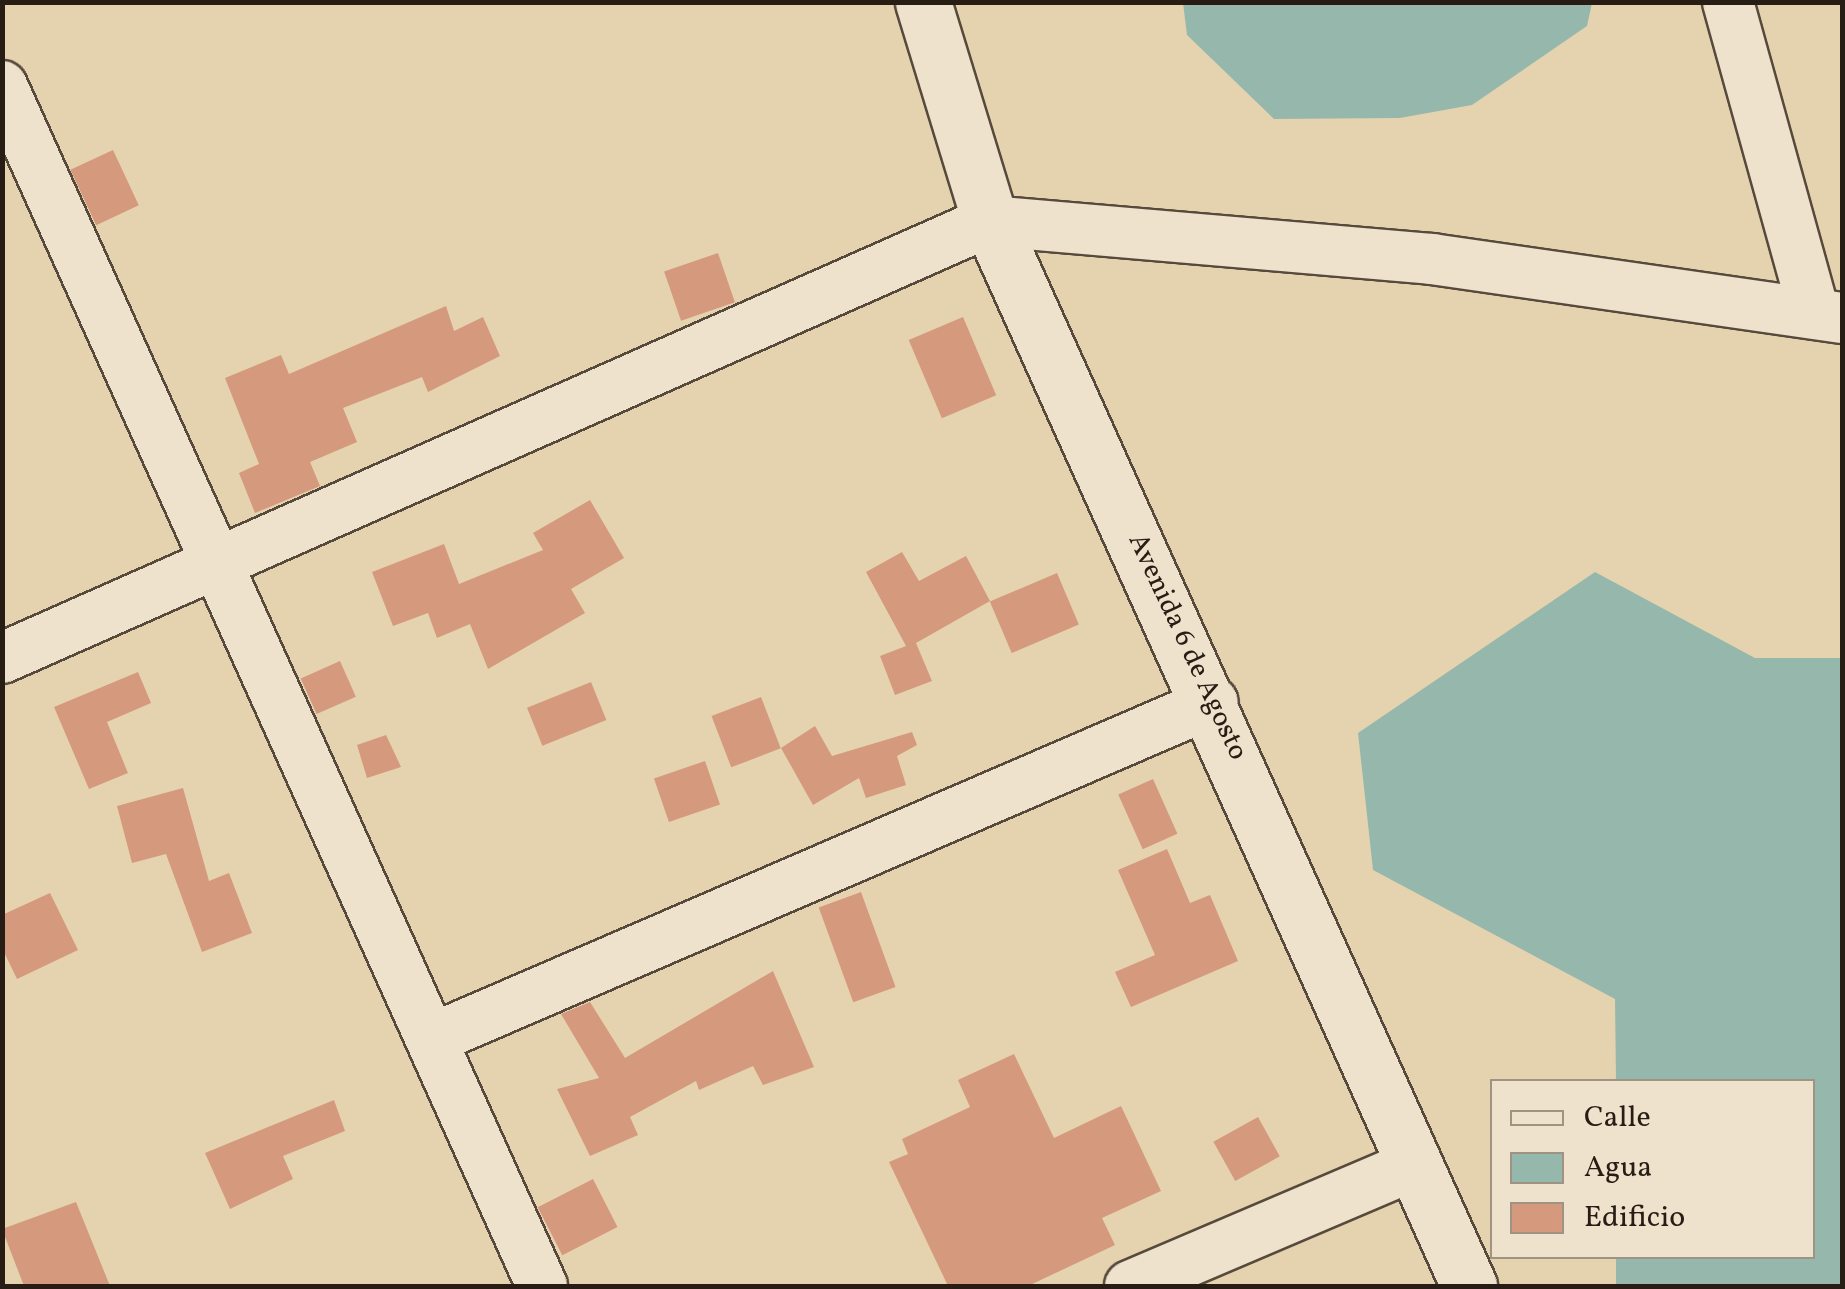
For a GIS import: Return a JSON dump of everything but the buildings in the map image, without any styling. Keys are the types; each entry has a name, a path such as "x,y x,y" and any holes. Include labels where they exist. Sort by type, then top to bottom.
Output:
{"street":[{"name":"Avenida 6 de Agosto","path":"923,2 990,221 1213,702 1469,1286"},
{"path":"2,658 990,221 1432,259 1828,316 1728,2"},
{"path":"2,86 434,1038 542,1286"},
{"path":"434,1038 1213,702"},
{"path":"1130,1286 1416,1164"}],"water":[{"path":"1183,2 1592,3 1587,26 1472,105 1400,118 1274,119 1187,35"},
{"path":"1595,572 1755,658 1842,658 1842,1286 1616,1286 1616,1259 1815,1259 1815,1079 1616,1079 1615,999 1373,870 1358,733"}]}
